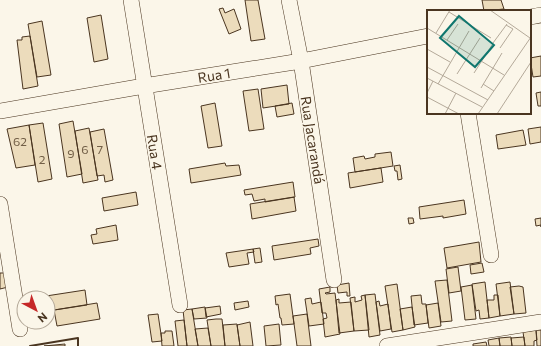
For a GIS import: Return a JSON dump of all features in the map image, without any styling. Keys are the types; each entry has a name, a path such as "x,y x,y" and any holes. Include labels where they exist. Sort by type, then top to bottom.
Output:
{"street":[{"name":"Rua 4","path":"130,0 180,305"},
{"name":"Rua Jacarandá","path":"289,0 334,280"},
{"path":"531,17 541,15"},
{"name":"Rua 1","path":"0,111 300,61 427,36"},
{"path":"468,114 491,255"},
{"path":"0,204 16,304"},
{"path":"387,346 541,322"}],"building":[{"path":"245,0 258,0 265,39 251,41"},
{"path":"482,0 501,0 504,9 494,10 484,10"},
{"path":"223,8 225,13 234,9 241,29 229,34 219,9"},
{"path":"101,15 108,59 94,62 87,18"},
{"path":"42,21 51,75 37,77 28,24"},
{"path":"30,36 38,86 23,89 17,40 22,40 22,37"},
{"path":"541,56 541,76 533,77 531,58"},
{"path":"287,85 289,104 263,108 261,89"},
{"path":"258,89 264,129 249,131 243,91"},
{"path":"541,92 541,106 538,106 536,93"},
{"path":"215,103 222,146 208,148 201,106"},
{"path":"292,103 294,114 277,117 275,106"},
{"path":"73,121 82,174 67,177 59,124"},
{"path":"43,123 52,179 38,182 29,125"},
{"path":"29,125 35,165 16,168 7,129"},
{"path":"541,127 541,142 530,144 528,129"},
{"path":"89,128 98,180 83,183 75,131"},
{"path":"104,129 113,180 105,182 104,175 97,176 90,132"},
{"path":"523,130 526,145 498,149 496,135"},
{"path":"391,152 393,166 355,172 353,158 364,156 365,159 375,157 375,154"},
{"path":"225,163 226,166 239,165 241,175 191,183 189,169"},
{"path":"400,165 402,179 398,180 397,171 395,171 394,166"},
{"path":"381,168 383,182 350,188 348,173"},
{"path":"293,182 295,197 265,202 265,199 254,201 252,194 245,195 244,190"},
{"path":"136,192 138,205 104,211 102,198"},
{"path":"294,197 296,211 252,219 250,204"},
{"path":"464,200 466,214 443,218 443,216 420,219 419,207"},
{"path":"408,218 413,218 414,223 409,224"},
{"path":"541,218 541,225 536,226 535,219"},
{"path":"116,225 118,240 93,244 91,235 97,234 96,229"},
{"path":"318,239 319,246 310,248 311,254 274,260 272,246"},
{"path":"479,242 481,262 447,268 444,248"},
{"path":"260,248 262,262 255,263 253,249"},
{"path":"253,249 254,252 247,253 249,264 229,267 226,253"},
{"path":"482,263 484,272 471,274 470,265"},
{"path":"458,267 461,291 449,293 446,269"},
{"path":"0,273 5,273 8,287 0,289"},
{"path":"447,280 452,321 441,322 435,281"},
{"path":"485,282 489,318 480,319 479,310 476,311 472,284"},
{"path":"510,282 514,314 500,316 496,284"},
{"path":"349,283 350,296 347,296 347,292 338,293 337,285"},
{"path":"397,284 403,330 392,332 385,286"},
{"path":"472,285 476,319 465,320 461,287"},
{"path":"330,287 330,292 325,293 335,293 340,334 325,337 323,319 327,318 326,313 322,313 319,289"},
{"path":"510,287 523,287 526,313 514,314"},
{"path":"85,290 87,305 56,310 56,294"},
{"path":"290,294 294,324 282,325 275,296"},
{"path":"375,294 380,335 369,337 365,295"},
{"path":"365,295 369,330 354,331 350,298 355,297 355,302 362,300 361,296"},
{"path":"421,295 422,304 426,304 428,323 414,325 411,296"},
{"path":"494,295 498,295 500,316 489,318 487,300 494,300"},
{"path":"311,298 312,304 321,302 324,324 309,326 305,299"},
{"path":"339,299 339,303 351,302 354,331 339,333 336,300"},
{"path":"248,301 249,307 235,310 234,303"},
{"path":"379,301 380,306 388,304 391,329 380,331 376,302"},
{"path":"97,303 100,319 57,326 56,310"},
{"path":"438,303 441,326 429,328 426,305"},
{"path":"220,306 221,314 206,317 205,308"},
{"path":"205,307 207,318 194,319 192,309"},
{"path":"412,307 415,327 403,330 400,309"},
{"path":"192,309 198,346 187,346 183,310"},
{"path":"158,314 162,341 152,342 148,315"},
{"path":"307,314 311,346 297,346 293,316"},
{"path":"222,319 225,346 211,346 207,320"},
{"path":"184,320 187,346 178,346 175,321"},
{"path":"250,322 253,346 240,346 237,325"},
{"path":"237,324 240,346 225,346 223,325"},
{"path":"279,324 281,345 266,346 264,326"},
{"path":"208,328 211,346 198,346 195,329"},
{"path":"536,330 537,340 534,341 534,346 525,346 523,332"},
{"path":"536,330 541,330 541,346 537,346"},
{"path":"165,331 172,331 174,346 162,346 161,333 165,333"},
{"path":"511,337 512,346 500,346 499,338"},
{"path":"524,337 525,346 512,346 511,338"},
{"path":"499,338 500,346 489,346 488,340"},
{"path":"486,342 487,346 473,346 473,344"},
{"path":"65,344 65,346 44,346"}],"wall":[{"path":"30,346 78,338 78,346"}]}
